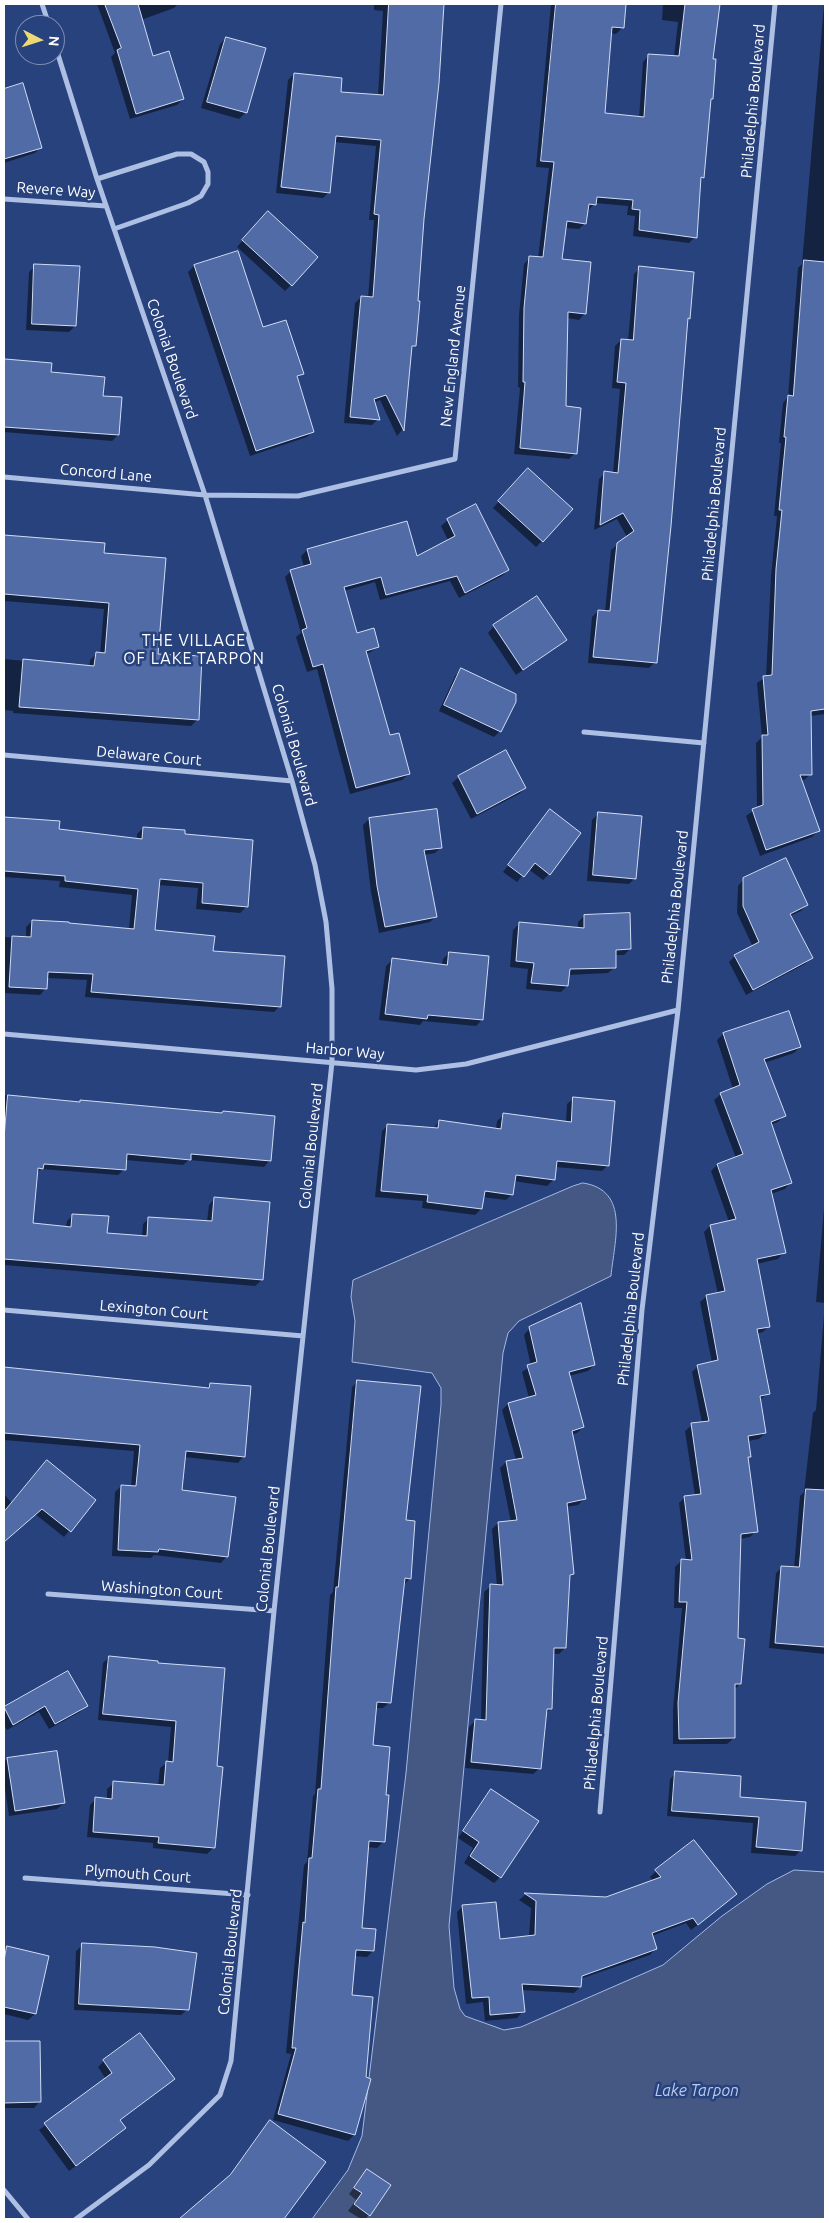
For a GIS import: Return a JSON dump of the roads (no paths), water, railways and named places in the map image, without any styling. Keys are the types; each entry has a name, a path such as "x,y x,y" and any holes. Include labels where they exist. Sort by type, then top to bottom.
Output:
{"street":[{"name":"New England Avenue","path":"206,495 298,496 455,459 501,4"},
{"name":"Philadelphia Boulevard","path":"600,1812 642,1310 678,1010 775,4"},
{"name":"Colonial Boulevard","path":"61,65 106,206 206,495 292,781 315,865 326,922 332,989 332,1062 274,1611 231,2061 220,2095 150,2165 76,2219"},
{"path":"97,179 177,154 191,154 204,162 208,172 208,184 201,196 188,203 114,229"},
{"name":"Revere Way","path":"4,199 106,206"},
{"name":"Concord Lane","path":"4,477 206,495"},
{"path":"584,732 704,743"},
{"name":"Delaware Court","path":"4,755 292,781"},
{"name":"Harbor Way","path":"4,1034 416,1070 466,1064 678,1010"},
{"name":"Lexington Court","path":"4,1310 303,1336"},
{"name":"Washington Court","path":"48,1594 274,1611"},
{"name":"Plymouth Court","path":"25,1878 248,1895"},
{"path":"4,2190 28,2219"}],"water":[{"name":"Lake Tarpon","path":"583,1183 598,1188 608,1196 614,1207 616,1233 611,1276 519,1321 508,1333 503,1353 449,1926 454,1988 460,2009 465,2016 504,2030 521,2027 663,1965 722,1916 767,1884 794,1870 825,1872 825,2219 312,2219 348,2170 362,2136 406,1773 441,1405 441,1388 432,1373 352,1362 355,1321 351,1297 353,1280"}],"district":[{"name":"THE VILLAGE OF LAKE TARPON","path":"194,650"}]}
